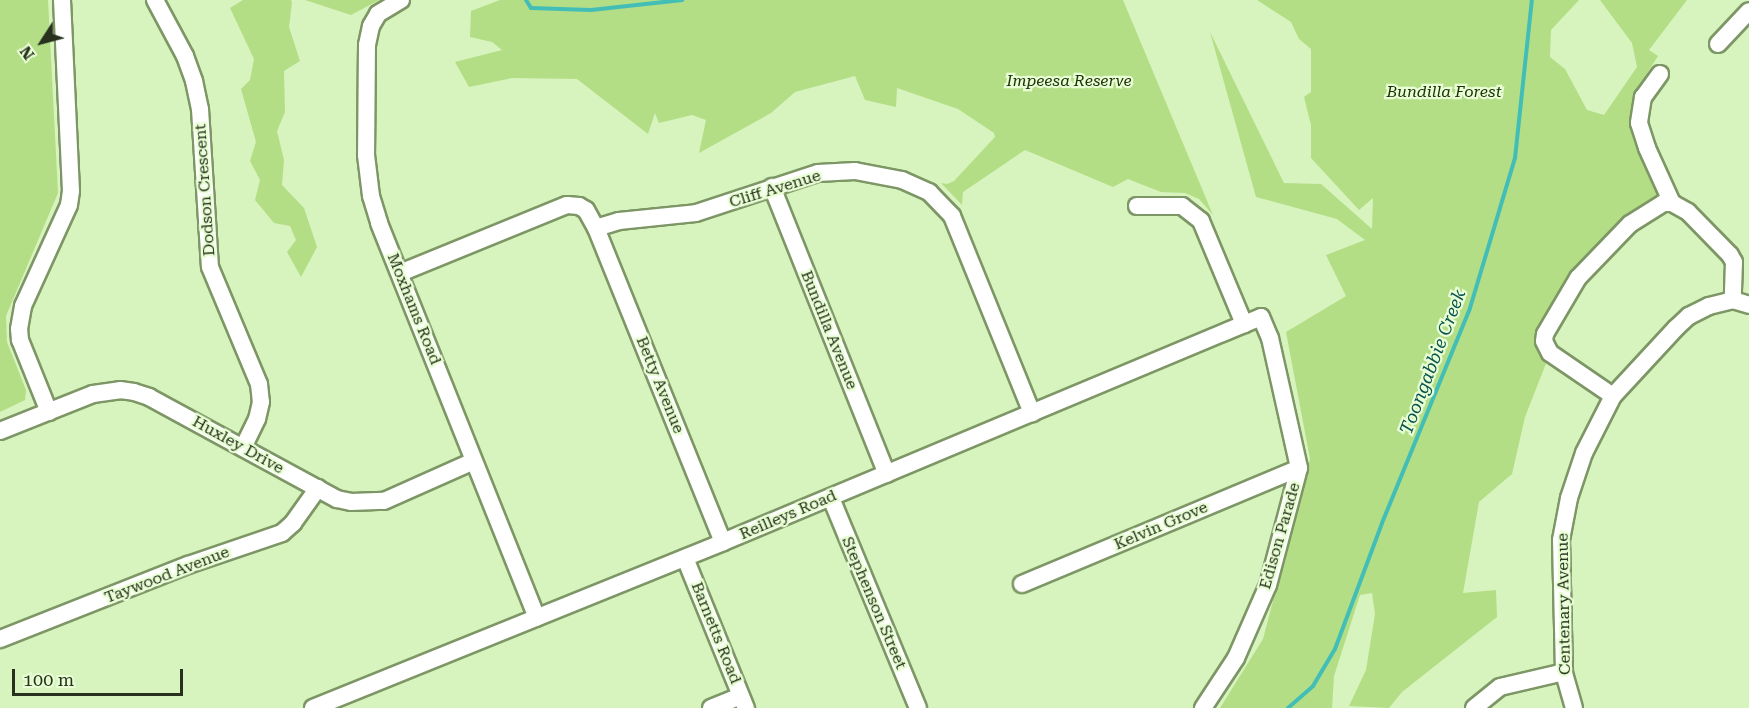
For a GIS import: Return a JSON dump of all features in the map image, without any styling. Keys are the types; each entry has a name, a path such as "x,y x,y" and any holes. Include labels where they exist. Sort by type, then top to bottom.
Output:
{"street":[{"path":"49,412 20,340 19,329 23,306 69,205 71,190 62,0"},
{"name":"Dodson Crescent","path":"155,0 185,56 194,81 200,109 210,267 259,384 261,402 259,411 243,448"},
{"name":"Moxhams Road","path":"401,0 378,14 371,26 367,45 366,107 369,186 379,223 537,618"},
{"path":"1718,44 1749,11"},
{"path":"1660,74 1643,97 1639,123 1647,148 1672,203"},
{"name":"Cliff Avenue","path":"596,228 619,220 696,213 818,173 855,171 910,183 938,199 956,226 1032,413"},
{"name":"Bundilla Avenue","path":"772,187 887,474"},
{"path":"1613,396 1550,353 1546,348 1545,334 1574,285 1603,250 1647,212 1664,203 1672,203 1688,212 1730,255 1734,262 1733,300 1749,305"},
{"path":"400,273 567,205 586,210 596,228"},
{"path":"1137,206 1182,206 1201,221 1244,324"},
{"name":"Betty Avenue","path":"596,228 723,542"},
{"name":"Centenary Avenue","path":"1574,708 1564,672 1561,566 1563,522 1584,453 1613,396 1660,343 1689,316 1709,306 1733,300"},
{"name":"Reilleys Road","path":"313,708 831,498 1261,317"},
{"name":"Edison Parade","path":"1203,708 1236,658 1268,585 1299,468 1270,338 1261,317"},
{"name":"Huxley Drive","path":"0,431 93,394 120,390 134,392 150,397 337,499 351,502 384,501 474,461"},
{"name":"Kelvin Grove","path":"1022,584 1299,468"},
{"name":"Taywood Avenue","path":"0,639 188,565 282,533 293,524 318,489"},
{"name":"Stephenson Street","path":"831,498 918,708"},
{"name":"Barnetts Road","path":"685,558 744,702"},
{"path":"1474,708 1500,687 1564,672"},
{"path":"711,708 744,702"}],"green space":[{"path":"0,0 48,0 58,193 6,316 7,342 26,390 25,400 0,412"},
{"path":"243,0 291,0 292,2 289,27 300,61 284,71 285,112 277,131 284,160 282,185 304,208 317,247 301,277 287,252 296,240 290,226 274,223 255,200 260,180 250,161 256,142 241,89 250,80 254,59 230,8"},
{"path":"305,0 379,0 351,15"},
{"name":"Impeesa Reserve","path":"500,0 1123,0 1213,215 1199,199 1185,193 1161,192 1128,179 1113,187 1025,150 963,192 962,205 941,183 947,184 954,181 995,137 994,133 958,109 897,88 896,107 865,100 855,76 795,92 771,113 699,153 706,120 692,115 659,123 655,113 648,134 577,79 512,78 469,87 455,62 502,50 492,42 470,37 471,11"},
{"name":"Bundilla Forest","path":"1257,0 1579,0 1551,30 1550,57 1565,69 1587,110 1604,115 1637,67 1632,43 1600,0 1687,0 1649,50 1658,56 1635,92 1637,138 1661,192 1598,245 1561,295 1536,338 1547,361 1525,417 1512,474 1479,502 1463,593 1496,590 1497,617 1402,692 1389,708 1349,706 1366,670 1375,614 1372,593 1360,595 1334,676 1332,708 1220,708 1263,639 1310,459 1286,332 1346,296 1326,255 1365,240 1337,219 1256,197 1210,32 1284,183 1321,184 1372,229 1373,198 1359,210 1311,158 1311,125 1304,97 1311,92 1311,49 1299,39 1291,22"}],"waterway":[{"path":"526,0 531,8 591,10 682,0"},
{"name":"Toongabbie Creek","path":"1288,708 1313,686 1335,649 1382,523 1470,308 1515,158 1532,0"}]}
